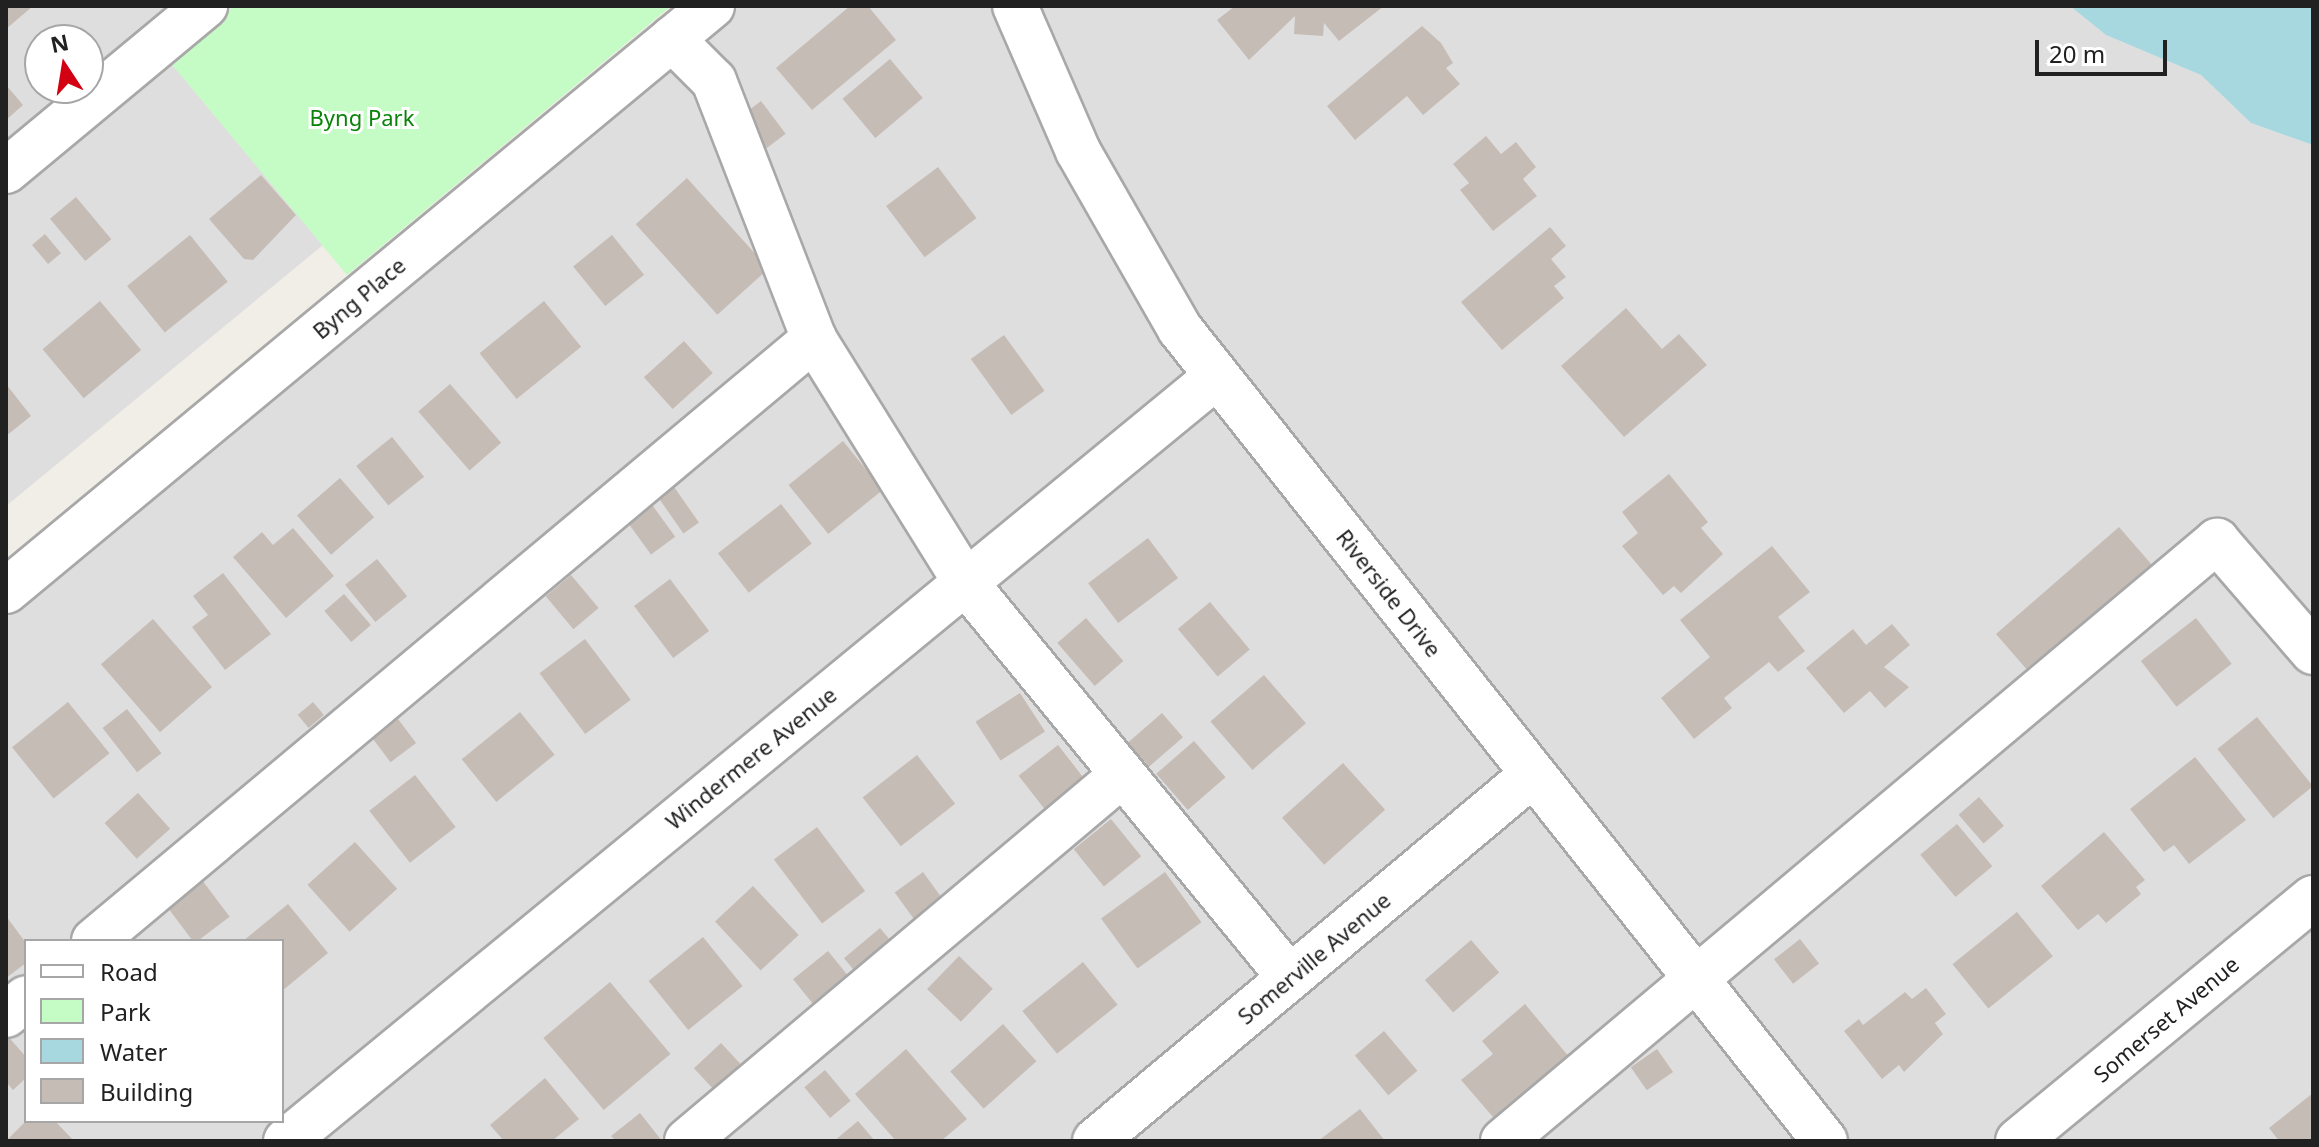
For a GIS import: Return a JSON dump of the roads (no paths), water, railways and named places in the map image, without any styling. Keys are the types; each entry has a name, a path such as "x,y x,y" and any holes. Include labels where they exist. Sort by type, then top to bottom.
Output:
{"street":[{"path":"6,171 205,6"},
{"name":"Byng Place","path":"6,591 712,6"},
{"name":"Riverside Drive","path":"1015,6 1078,151 1180,329 1825,1141"},
{"path":"672,39 714,81 814,339 965,582 1290,978"},
{"path":"96,939 814,339"},
{"name":"Windermere Avenue","path":"286,1141 1217,376"},
{"path":"1503,1141 2217,541 2313,652"},
{"path":"687,1141 1122,775"},
{"name":"Somerville Avenue","path":"1095,1141 1532,775"},
{"name":"Somerset Avenue","path":"2018,1141 2313,898"},
{"path":"6,1015 24,1000"}],"water":[{"path":"2070,6 2313,6 2313,145 2251,123 2201,75 2106,35"}],"park label":[{"name":"Byng Park","path":"362,118"}]}
